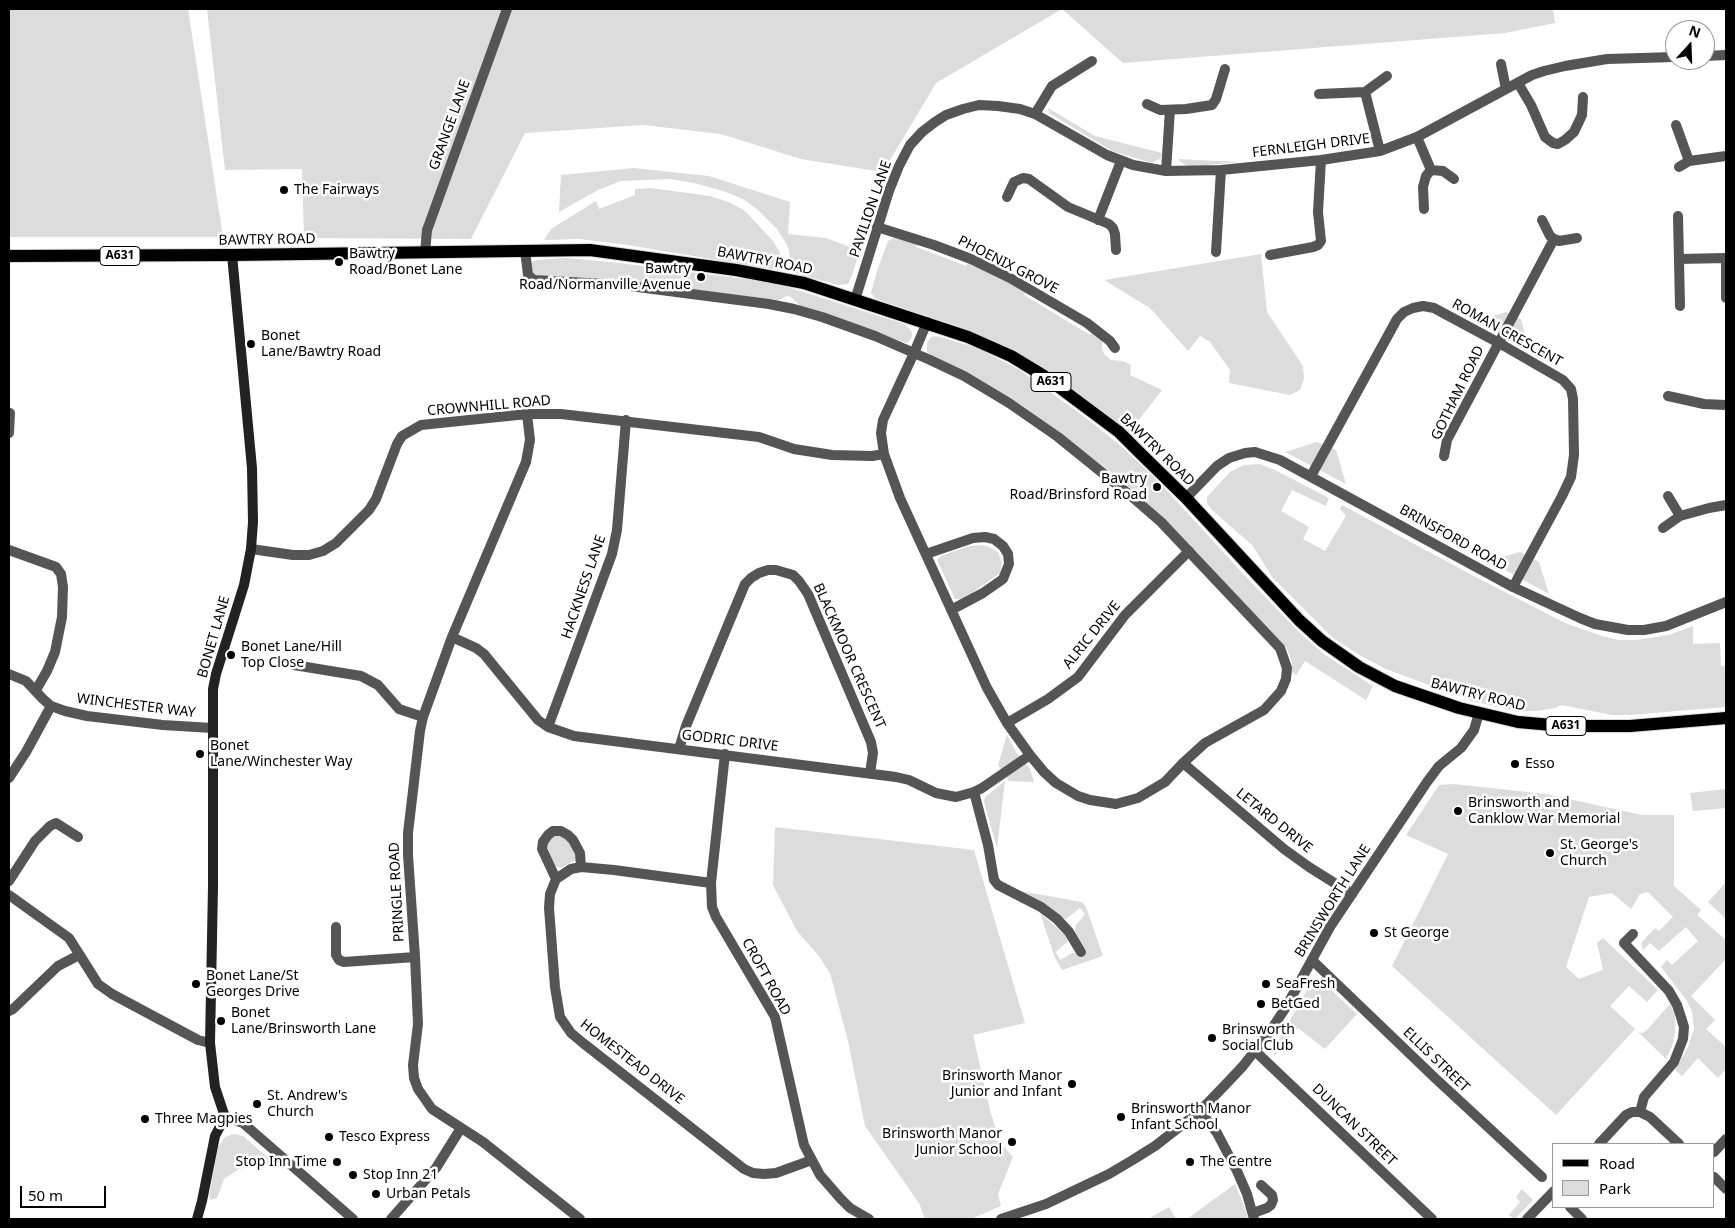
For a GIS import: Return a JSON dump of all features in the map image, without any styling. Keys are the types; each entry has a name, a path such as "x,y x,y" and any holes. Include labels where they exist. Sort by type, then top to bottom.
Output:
{"main road":[{"name":"BAWTRY ROAD","path":"9,256 590,250 736,270 804,283 927,322 995,347 1044,376 1119,432 1186,498 1299,620 1340,655 1395,686 1479,713 1518,722 1582,726 1630,726 1726,718"},
{"name":"BONET LANE","path":"225,1117 215,1087 210,1043 213,886 213,689 244,585 251,549 254,498 232,255"},
{"path":"197,1219 214,1136 225,1117"}],"street":[{"name":"GRANGE LANE","path":"426,252 427,230 506,9"},
{"name":"FERNLEIGH DRIVE","path":"946,115 963,108 979,105 1020,109 1035,114 1121,161 1166,171 1221,170 1321,160 1380,151 1417,137 1506,89 1544,71 1583,62 1616,58 1665,57"},
{"path":"1035,114 1052,86 1092,61"},
{"path":"1501,64 1506,89"},
{"path":"1147,104 1160,110 1212,105 1216,99 1225,69"},
{"path":"1319,94 1365,92 1387,76"},
{"path":"1518,83 1545,137 1553,143 1558,144 1574,132 1582,115 1583,97"},
{"path":"1365,92 1380,151"},
{"path":"1166,171 1170,110"},
{"name":"PAVILION LANE","path":"856,300 877,227 899,166 910,145 922,132 946,115"},
{"path":"1676,125 1689,161"},
{"path":"1417,137 1431,170"},
{"path":"1679,167 1689,161 1726,156"},
{"path":"1270,255 1313,247 1321,241 1318,212 1321,160"},
{"path":"1098,220 1121,161"},
{"path":"1216,252 1221,170"},
{"path":"1431,170 1443,171 1454,179"},
{"path":"1424,209 1423,187 1426,176 1431,170"},
{"path":"1007,197 1014,182 1023,178 1029,179 1068,207 1113,228 1116,250"},
{"path":"1678,216 1680,306"},
{"path":"1542,220 1550,236 1554,239 1559,241 1577,238"},
{"name":"PHOENIX GROVE","path":"877,227 962,255 1010,278 1087,322 1110,340 1115,348"},
{"name":"GOTHAM ROAD","path":"1444,456 1447,440 1554,239"},
{"path":"525,250 528,275 534,280 622,285 769,304 822,317 875,336 914,353 964,376 990,392 1058,437 1161,522 1280,648 1287,668 1286,679 1281,691 1264,710 1205,744 1183,762 1158,788 1138,798 1116,804 1090,800 1067,790 1044,772 1030,755 1007,723 987,688 900,498 884,454 881,433 883,420 914,353 927,322"},
{"path":"1679,259 1726,258 1726,298"},
{"name":"ROMAN CRESCENT","path":"1311,476 1397,319 1404,312 1424,306 1434,308 1499,343 1563,380 1571,389 1574,399 1574,455 1571,477 1513,587"},
{"path":"1668,396 1704,404 1726,405"},
{"path":"9,433 10,413"},
{"name":"CROWNHILL ROAD","path":"251,549 293,555 309,555 323,551 336,543 369,510 382,487 397,444 402,436 411,429 421,425 527,414 561,414 626,420 759,437 794,449 832,455 884,454"},
{"name":"PRINGLE ROAD","path":"527,414 530,440 526,462 452,637 423,717 420,732 408,834 418,1024 413,1065 414,1078 418,1089 432,1109 482,1142 580,1219"},
{"name":"HACKNESS LANE","path":"548,727 612,554 617,530 626,420"},
{"name":"BRINSFORD ROAD","path":"1186,498 1217,466 1229,458 1245,453 1266,454 1311,476 1513,587 1595,624 1628,630 1644,630 1666,626 1726,602"},
{"path":"1668,496 1680,516"},
{"path":"1663,528 1680,516 1726,505"},
{"path":"926,554 973,538 985,537 994,539 1003,546 1008,554 1008,564 1003,579 983,593 951,610"},
{"path":"9,550 56,568 60,574 63,587 62,617 55,652 36,690"},
{"name":"ALRIC DRIVE","path":"1007,723 1078,677 1125,616 1189,551"},
{"name":"BLACKMOOR CRESCENT","path":"679,749 686,726 745,584 759,573 776,570 793,576 800,581 808,594 871,742 873,753 870,773"},
{"name":"GODRIC DRIVE","path":"452,637 476,648 484,654 532,714 548,727 560,733 574,736 870,773 909,780 946,796 974,792 1030,755"},
{"path":"294,665 361,676 378,685 399,709 423,717"},
{"name":"WINCHESTER WAY","path":"9,674 26,681 51,706 65,711 87,716 163,725 212,728"},
{"path":"9,778 26,752 51,706"},
{"name":"BRINSWORTH LANE","path":"1001,1219 1046,1204 1109,1174 1155,1146 1200,1110 1238,1072 1286,1007 1330,927 1427,782 1440,766 1461,748 1474,730 1479,713"},
{"name":"CROFT ROAD","path":"725,754 710,895 716,917 775,1017 804,1145 820,1175 840,1198 850,1208 869,1219"},
{"name":"LETARD DRIVE","path":"1183,762 1284,849 1352,894"},
{"path":"974,792 988,845 994,880 998,885 1041,907 1057,919 1081,952"},
{"path":"9,881 36,841 54,823 78,837"},
{"path":"581,867 580,853 568,835 561,831 554,831 548,835 543,842 542,849 556,879 571,869 581,867 711,883"},
{"name":"HOMESTEAD DRIVE","path":"556,879 550,894 549,908 555,987 560,1017 571,1033 744,1169 758,1174 776,1174 812,1160"},
{"path":"9,895 69,938 98,984 112,994 198,1040 210,1043"},
{"path":"336,927 336,955 339,960 344,962 415,958"},
{"path":"1633,934 1624,943 1670,991 1678,1005 1684,1027 1683,1040 1674,1062 1644,1097 1640,1112"},
{"path":"9,1011 58,966 79,955"},
{"name":"ELLIS STREET","path":"1312,960 1434,1078 1542,1177"},
{"name":"DUNCAN STREET","path":"1255,1051 1432,1219"},
{"path":"1200,1110 1217,1133 1238,1170 1253,1216 1272,1205 1272,1195 1261,1185"},
{"path":"1600,1143 1626,1115 1632,1112 1640,1112 1650,1117 1678,1143"},
{"path":"225,1117 243,1123 353,1219"},
{"path":"391,1219 436,1168 461,1128"},
{"path":"1715,1151 1726,1139"},
{"path":"1715,1178 1726,1189"},
{"path":"1527,1219 1552,1196"},
{"path":"1571,1208 1582,1219"}],"green space":[{"path":"9,9 188,9 223,237 9,237"},
{"path":"207,9 1062,9 936,83 883,172 801,159 721,134 643,125 525,133 471,239 304,238 302,169 225,170"},
{"path":"1062,9 1553,9 1555,23 1505,33 1123,63"},
{"path":"1048,108 1095,136 1162,153 1161,158 1152,163 1112,151 1049,113"},
{"path":"1178,159 1239,162 1187,166"},
{"path":"634,168 709,176 790,202 788,234 826,238 860,251 848,284 838,285 791,272 789,250 786,243 777,229 757,209 743,199 694,183 670,179 621,181 598,190 559,212 561,175"},
{"path":"651,188 710,196 731,203 745,211 773,241 783,263 783,271 628,245 579,239 544,240 551,229 596,201 599,209 635,195 635,189"},
{"path":"894,238 917,243 916,247 966,266 968,263 1026,291 1024,295 1090,335 1092,332 1102,340 1104,354 1111,360 1123,361 1131,365 1130,375 1162,390 1128,434 1085,399 1037,365 1004,345 966,329 876,299 871,293 877,271 888,241"},
{"path":"1261,254 1267,312 1303,366 1304,379 1300,390 1290,395 1229,383 1230,370 1210,342 1200,336 1188,351 1150,308 1104,280"},
{"path":"566,258 753,280 788,287 904,324 911,330 912,335 907,343 900,341 801,307 791,297 787,296 778,300 615,280 542,278 529,269 530,264 535,260"},
{"path":"1506,312 1521,319 1528,346 1480,320"},
{"path":"937,336 977,348 1020,370 1121,446 1160,483 1300,633 1325,655 1373,686 1366,700 1305,661 1296,675 1292,672 1292,662 1286,647 1162,517 1120,479 1021,405 957,367 927,352 927,343 931,337"},
{"path":"1317,442 1336,450 1346,484 1285,452"},
{"path":"1260,464 1329,498 1326,506 1292,490 1281,511 1309,527 1303,539 1325,551 1346,516 1340,509 1342,505 1565,623 1602,636 1619,640 1636,640 1669,635 1693,626 1693,644 1720,643 1721,666 1726,666 1726,707 1630,715 1612,715 1561,705 1537,711 1514,711 1472,701 1386,669 1361,656 1333,638 1272,577 1253,546 1211,509 1207,503 1207,497 1230,472 1244,465"},
{"path":"979,545 987,546 998,552 1002,563 1000,573 970,594 960,599 955,599 937,560 949,553"},
{"path":"1520,552 1539,562 1549,594 1489,561"},
{"path":"1007,735 1016,752 1030,769 1034,782 1009,781 998,765"},
{"path":"1005,781 997,848 984,802 985,797"},
{"path":"1454,784 1546,794 1642,815 1674,815 1674,886 1701,910 1697,915 1726,940 1726,959 1691,996 1715,1020 1706,1029 1726,1047 1726,1069 1718,1078 1698,1058 1682,1076 1675,1070 1688,1047 1694,1029 1692,1012 1687,1001 1661,967 1667,960 1672,965 1698,941 1686,927 1659,951 1650,943 1643,950 1641,943 1655,928 1659,931 1673,917 1648,892 1640,894 1631,909 1612,893 1589,897 1566,967 1579,979 1603,970 1597,943 1603,938 1658,990 1647,1002 1629,986 1610,1006 1635,1029 1556,1115 1392,966 1448,854 1406,835 1439,785"},
{"path":"1726,789 1726,808 1693,811 1690,793"},
{"path":"775,827 974,850 1025,1023 973,1035 990,1110 1000,1142 1013,1157 998,1194 1001,1206 971,1219 925,1219 919,1203 865,1126 848,1041 830,973 818,955 797,931 773,885"},
{"path":"554,836 564,837 576,852 576,860 561,868 553,863 547,846 547,842"},
{"path":"1726,882 1726,919 1708,902"},
{"path":"1020,891 1082,902 1086,907 1103,956 1062,970 1055,958 1040,913 1067,937 1068,941 1056,952 1060,960 1072,953 1080,956 1087,951 1075,932 1076,925 1085,914 1080,908 1066,919 1043,903"},
{"path":"1314,978 1318,978 1357,1014 1325,1049 1298,1028 1274,1056 1273,1050"},
{"path":"1670,1004 1675,1015 1675,1032 1673,1044 1666,1059 1637,1031 1641,1033 1646,1031"},
{"path":"234,1134 243,1136 279,1167 262,1163 239,1169 224,1179 217,1198 211,1200 209,1196 218,1147 225,1137"},
{"path":"1235,1184 1248,1219 1187,1219"},
{"path":"1522,1189 1533,1200 1516,1218 1513,1218 1509,1215 1520,1202 1516,1197"},
{"path":"1169,1207 1176,1219 1148,1219"}],"place":[{"name":"The Fairways","path":"284,190"},
{"name":"Bawtry Road/Bonet Lane","path":"339,262"},
{"name":"Bawtry Road/Normanville Avenue","path":"701,277"},
{"name":"Bonet Lane/Bawtry Road","path":"251,344"},
{"name":"Bawtry Road/Brinsford Road","path":"1157,487"},
{"name":"Bonet Lane/Hill Top Close","path":"231,655"},
{"name":"Bonet Lane/Winchester Way","path":"200,754"},
{"name":"Esso","path":"1515,764"},
{"name":"Brinsworth and Canklow War Memorial","path":"1458,811"},
{"name":"St. George's Church","path":"1550,853"},
{"name":"St George","path":"1374,933"},
{"name":"Bonet Lane/St Georges Drive","path":"196,984"},
{"name":"SeaFresh","path":"1266,984"},
{"name":"BetGed","path":"1261,1004"},
{"name":"Bonet Lane/Brinsworth Lane","path":"221,1021"},
{"name":"Brinsworth Social Club","path":"1212,1038"},
{"name":"Brinsworth Manor Junior and Infant","path":"1072,1084"},
{"name":"St. Andrew's Church","path":"257,1104"},
{"name":"Brinsworth Manor Infant School","path":"1121,1117"},
{"name":"Three Magpies","path":"145,1119"},
{"name":"Tesco Express","path":"329,1137"},
{"name":"Brinsworth Manor Junior School","path":"1012,1142"},
{"name":"Stop Inn Time","path":"337,1162"},
{"name":"The Centre","path":"1190,1162"},
{"name":"Stop Inn 21","path":"353,1175"},
{"name":"Urban Petals","path":"376,1194"}]}
